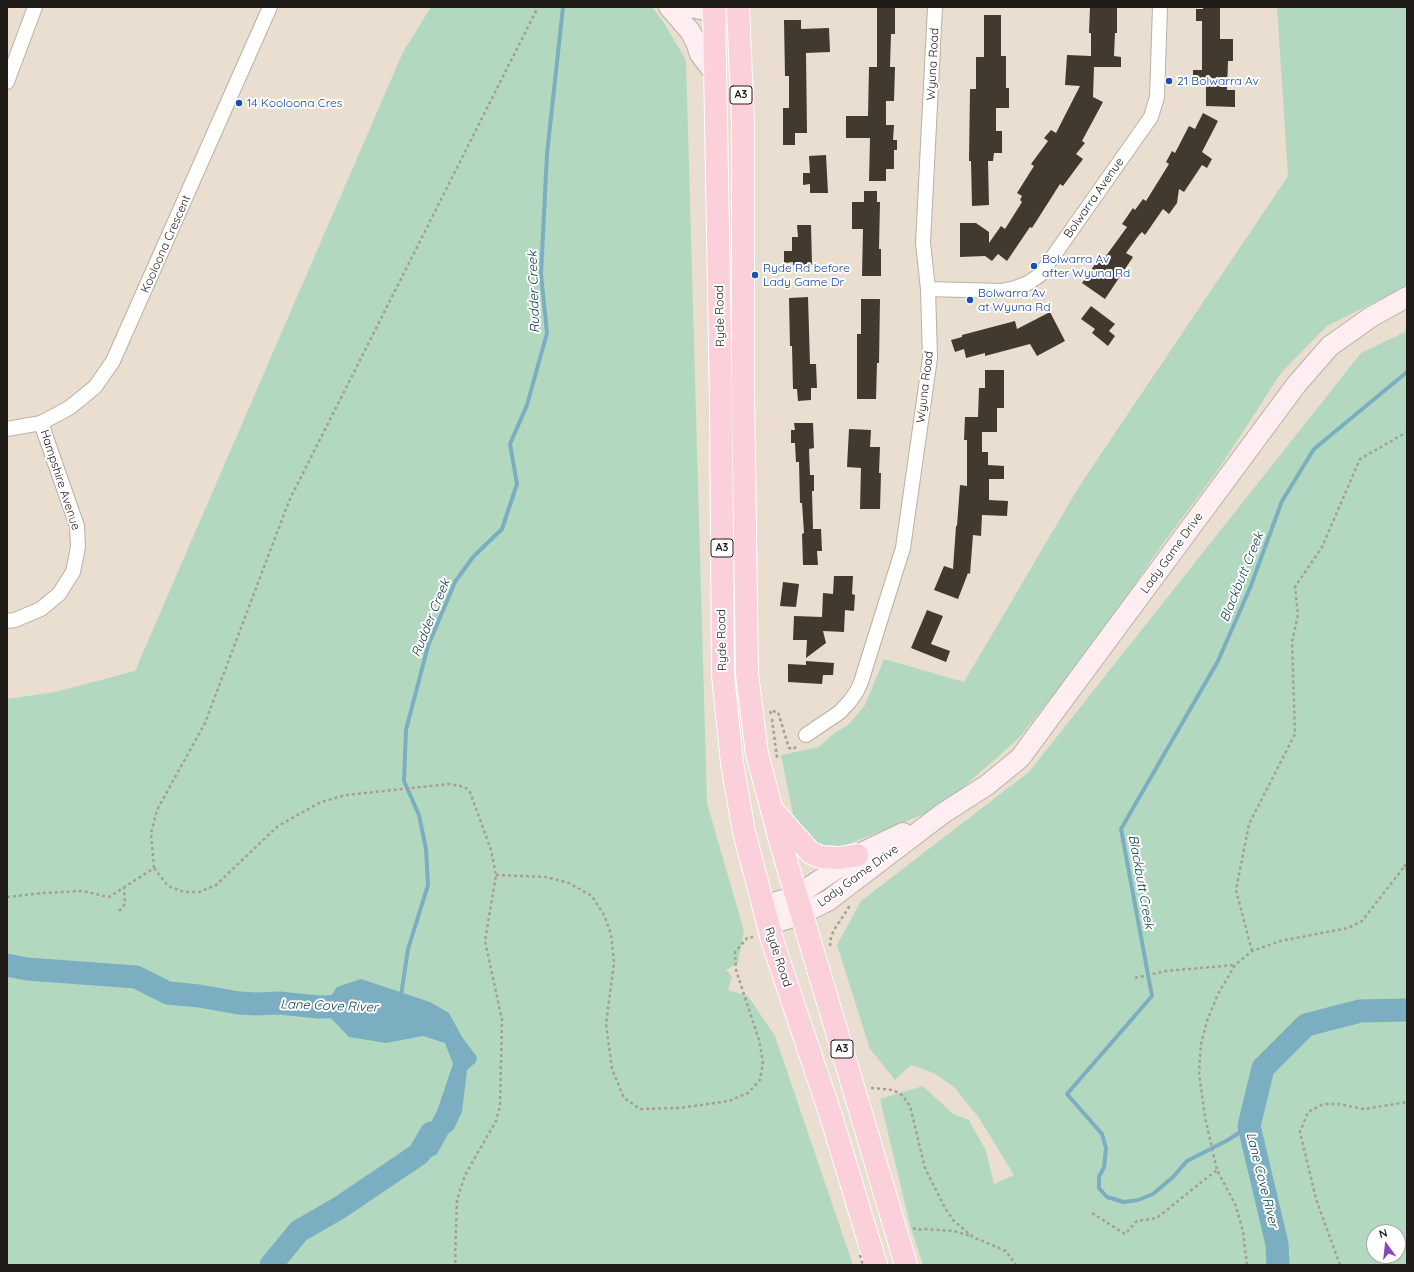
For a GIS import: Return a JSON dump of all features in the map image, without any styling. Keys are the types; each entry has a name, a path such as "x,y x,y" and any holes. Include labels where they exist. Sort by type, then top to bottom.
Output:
{"highway":[{"name":"Ryde Road","path":"726,9 716,75 723,674 732,763 761,922 832,1118 868,1259"},
{"name":"Ryde Road","path":"726,9 743,123 743,388 747,674 757,754 771,809 799,905 903,1234"},
{"path":"771,809 811,853 821,857 840,858 857,855"},
{"name":"A3","path":"903,1234 906,1265"}],"main road":[{"path":"669,7 690,31 700,54 716,75"},
{"path":"691,7 726,9"},
{"name":"Lady Game Drive","path":"761,922 799,905 829,900 942,814 986,785 1020,758 1296,385 1330,346 1371,317 1407,297"},
{"name":"Lady Game Drive","path":"799,905 857,855 942,814"}],"street":[{"path":"7,82 35,7"},
{"name":"Wyuna Road","path":"806,735 840,712 857,691 903,548 930,358 928,289 923,242 935,7"},
{"name":"Bolwarra Avenue","path":"928,289 1001,291 1028,283 1040,275 1151,117 1157,98 1160,7"},
{"name":"Kooloona Crescent","path":"7,429 41,422 69,408 95,387 113,361 268,8"},
{"name":"Hampshire Avenue","path":"7,621 15,620 41,609 59,594 73,572 78,547 77,526 41,422"}],"path":[{"path":"456,1265 457,1200 465,1175 496,1121 500,1106 502,1020 485,941 496,875 491,850 470,792 465,787 450,784 346,795 321,802 278,826 216,885 200,892 184,892 168,886 154,868 151,833 158,810 205,723 289,501 538,7"},
{"path":"1252,950 1236,890 1249,824 1295,734 1292,642 1298,615 1295,587 1322,547 1360,459 1407,432"},
{"path":"779,764 770,711 778,712 789,748 794,749 806,735"},
{"path":"1247,1265 1243,1232 1236,1206 1217,1170 1205,1117 1199,1073 1201,1044 1207,1021 1218,994 1235,965 1252,950 1280,940 1348,928 1362,921 1405,868 1407,862"},
{"path":"7,897 82,891 109,897 154,868"},
{"path":"496,875 546,877 569,883 592,896 604,914 611,934 614,963 606,1024 612,1069 624,1098 640,1109 679,1108 729,1101 748,1093 760,1080 763,1062 762,1054 759,1040 736,970 735,952 761,922"},
{"path":"119,911 125,904 124,888"},
{"path":"832,952 830,945 834,930 855,900"},
{"path":"1135,978 1166,971 1235,965"},
{"path":"871,1088 893,1090 902,1095 910,1106 925,1168 954,1221 973,1237"},
{"path":"1340,1265 1316,1199 1300,1132 1308,1112 1323,1104 1339,1104 1364,1108 1407,1102"},
{"path":"1092,1213 1125,1234 1137,1221 1157,1218 1217,1170"},
{"path":"903,1234 925,1229 954,1230 1006,1251 1016,1265"}],"green space":[{"path":"431,7 652,7 664,23 686,60 707,803 744,931 738,963 726,970 732,977 728,990 748,996 775,1036 853,1265 7,1265 7,699 55,692 135,671 403,52"},
{"path":"1277,7 1407,7 1407,286 1327,326 1281,373 1220,467 1156,553 1097,641 1019,738 940,808 846,845 832,848 809,841 793,814 781,755 819,747 832,735 848,725 865,705 884,659 964,682 1080,485 1288,176"},
{"path":"1407,331 1407,1265 923,1265 910,1225 880,1099 923,1086 953,1114 969,1120 986,1151 994,1184 1014,1175 979,1118 955,1088 934,1073 911,1065 895,1080 870,1049 837,945 861,901 1029,772 1361,353"}],"water":[{"path":"361,979 430,1002 449,1013 462,1037 477,1057 476,1062 467,1070 462,1112 454,1129 448,1134 437,1154 419,1164 413,1162 413,1156 437,1111 453,1064 445,1043 423,1036 386,1043 349,1037 325,1012 329,999 337,987"}],"building":[{"path":"877,7 895,7 895,34 891,34 890,67 895,67 894,101 886,101 886,125 894,125 893,140 897,140 897,150 894,150 894,169 886,169 886,181 869,181 870,138 846,138 846,116 868,116 869,67 877,67"},
{"path":"1090,7 1117,7 1117,33 1115,33 1114,56 1121,57 1121,67 1094,67 1093,97 1103,102 1082,141 1085,143 1076,154 1083,159 1063,186 1060,184 1032,228 1030,227 1007,261 998,254 992,261 985,256 960,257 960,223 976,223 989,232 989,243 1001,226 1005,229 1022,202 1020,200 1022,196 1017,193 1034,166 1031,164 1048,141 1044,138 1051,130 1056,133 1080,86 1065,85 1067,55 1091,56 1091,33 1089,33"},
{"path":"1203,7 1220,7 1220,39 1233,39 1233,61 1228,61 1227,90 1235,90 1235,107 1206,106 1206,84 1193,84 1193,70 1202,70 1202,21 1196,21 1196,9 1203,9"},
{"path":"984,15 1001,15 1001,56 1006,56 1006,88 1009,88 1009,108 996,108 996,131 1002,131 1002,153 994,153 993,161 988,161 989,205 972,206 971,161 969,161 970,89 976,89 976,57 984,57"},
{"path":"784,20 801,20 801,29 829,28 830,52 806,53 807,133 795,133 795,145 783,145 783,108 789,108 789,76 785,76"},
{"path":"1203,113 1218,121 1202,152 1212,159 1207,168 1202,165 1184,192 1179,189 1177,203 1169,214 1163,209 1145,235 1142,232 1139,235 1126,253 1133,257 1105,299 1082,283 1100,257 1103,260 1127,227 1122,224 1133,208 1135,210 1143,199 1146,201 1169,164 1166,162 1172,151 1175,153 1189,126 1195,129"},
{"path":"826,155 828,193 810,193 810,184 803,185 803,173 810,173 809,156"},
{"path":"864,191 877,191 877,202 880,202 879,249 881,249 881,276 862,276 863,229 852,229 852,202 864,202"},
{"path":"797,225 811,225 812,265 793,265 793,262 784,263 784,251 792,251 792,237 798,237"},
{"path":"808,297 810,364 816,364 817,388 811,388 811,400 798,401 797,389 793,389 789,298"},
{"path":"861,299 880,299 879,363 877,363 876,399 857,399 857,334 861,334"},
{"path":"1091,306 1115,324 1109,331 1115,336 1108,346 1092,333 1095,329 1081,319"},
{"path":"1050,312 1065,341 1037,356 1030,344 985,356 985,353 966,358 964,349 955,352 951,340 962,337 962,335 1015,321 1017,329"},
{"path":"985,370 1004,370 1004,408 997,408 997,432 982,432 982,452 988,452 988,465 1004,466 1004,479 989,479 989,500 1008,501 1007,516 982,515 981,536 973,535 970,574 968,573 958,599 934,590 944,566 953,569 960,485 967,486 967,440 964,440 965,417 978,417 979,388 985,388"},
{"path":"794,423 813,423 814,448 809,449 810,475 814,475 814,491 812,491 813,529 821,529 822,551 817,551 818,565 803,565 802,534 804,533 802,503 800,503 799,462 796,462 795,443 791,443 791,430 795,430"},
{"path":"849,429 871,430 870,447 880,447 880,509 860,509 861,468 847,467"},
{"path":"834,576 853,576 852,594 855,595 854,611 845,610 844,632 823,631 826,643 806,658 807,640 793,640 794,616 822,617 823,593 833,594"},
{"path":"783,582 799,584 796,607 780,606"},
{"path":"927,610 943,616 931,644 950,651 946,662 911,648"},
{"path":"806,661 834,663 833,675 823,675 822,684 788,682 788,664 806,665"}],"waterway":[{"name":"Rudder Creek","path":"401,996 408,949 428,885 426,849 419,815 404,781 406,730 428,646 455,582 473,557 502,529 517,484 510,444 527,405 547,333 541,274 547,154 563,7"},
{"name":"Blackbutt Creek","path":"1249,1126 1228,1140 1187,1161 1173,1177 1153,1194 1138,1200 1124,1202 1107,1197 1099,1188 1099,1177 1104,1167 1106,1148 1102,1134 1067,1094 1152,996 1121,829 1218,661 1250,588 1282,501 1314,449 1407,372"},
{"name":"Lane Cove River","path":"7,965 27,969 136,977 168,993 199,996 239,1003 279,1003 319,1007 358,1006"},
{"name":"Lane Cove River","path":"1278,1265 1277,1244 1249,1126 1263,1068 1306,1025 1360,1011 1407,1010"},
{"name":"Lane Cove River","path":"271,1265 299,1231 339,1208 419,1154 431,1133"}],"place":[{"name":"21 Bolwarra Av","path":"1169,81"},
{"name":"14 Kooloona Cres","path":"239,103"},
{"name":"Bolwarra Av after Wyuna Rd","path":"1034,266"},
{"name":"Ryde Rd before Lady Game Dr","path":"755,275"},
{"name":"Bolwarra Av at Wyuna Rd","path":"970,300"}]}
